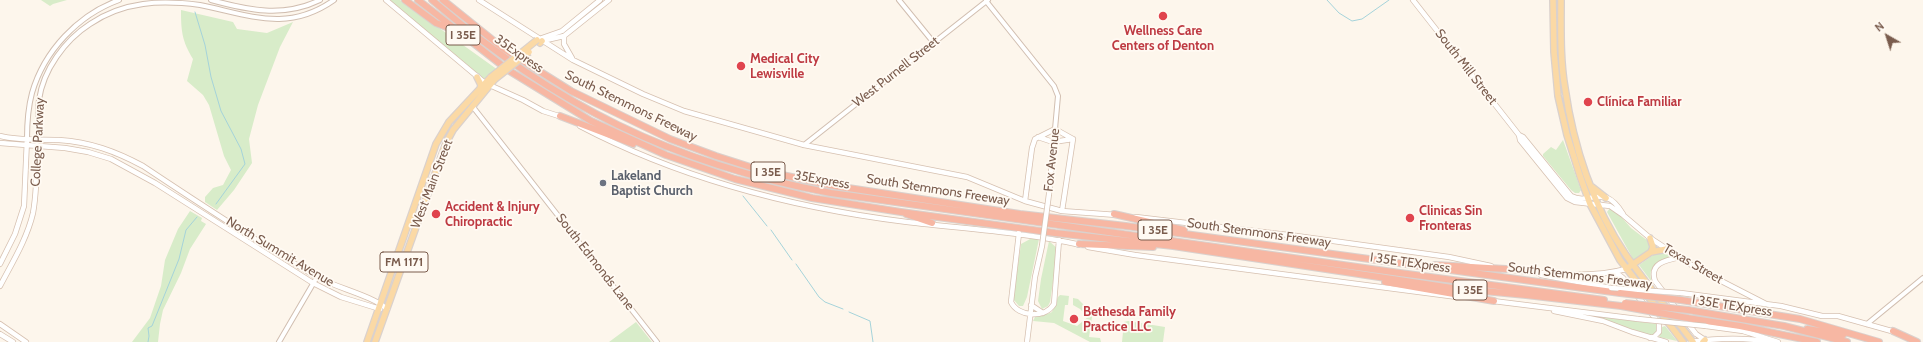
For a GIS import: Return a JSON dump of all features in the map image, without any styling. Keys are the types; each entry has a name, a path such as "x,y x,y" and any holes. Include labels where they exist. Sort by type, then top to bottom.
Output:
{"highway":[{"path":"405,0 436,23 458,32"},
{"name":"I 35E","path":"418,0 458,32"},
{"name":"South Stemmons Freeway","path":"443,0 485,34 535,70 571,92 670,139 716,156 787,176 835,186 1020,214 1053,216 1620,294 1682,300 1800,319 1879,342"},
{"name":"35Express","path":"433,1 501,56 556,92 628,130 694,157 762,178 823,192 1064,226"},
{"name":"South Stemmons Freeway","path":"458,32 508,70 591,121 666,155 735,179 812,198 1055,233 1173,246 1452,288 1623,304 1693,319 1740,326 1817,342"},
{"path":"560,116 588,128 666,155"},
{"path":"901,212 932,223"},
{"path":"1114,214 1256,244"},
{"name":"I 35E TEXpress","path":"1064,226 1623,304 1688,310 1784,326 1847,342"},
{"path":"1079,244 1154,247 1173,246"},
{"path":"1381,261 1506,269"},
{"path":"1319,269 1414,288 1494,301"},
{"path":"1443,278 1516,289 1526,295"},
{"path":"1784,326 1825,331 1879,342"},
{"path":"1893,331 1917,342"}],"main road":[{"path":"386,0 487,85 523,100 543,111 560,116 623,147 688,172 743,190 833,211 908,222 932,223 1019,233 1135,255 1405,292 1494,301 1743,331 1778,342"},
{"name":"South Stemmons Freeway","path":"479,0 539,41 573,60 643,94 684,111 804,145 967,177 1026,201 1062,211 1114,214 1297,236 1449,257 1522,271 1565,274 1607,273 1626,269"},
{"name":"West Main Street","path":"375,342 435,171 453,130 473,107 493,78 539,41 560,32 600,0"},
{"name":"West Main Street","path":"539,41 564,36 609,0"},
{"name":"South Mill Street","path":"1413,0 1519,135 1523,137 1567,198 1575,202 1598,204"},
{"path":"1552,0 1555,72 1558,96 1572,155 1590,204 1626,269 1683,342"},
{"path":"1561,0 1561,53 1565,88 1580,153 1598,204 1626,255 1693,342 1746,338 1770,342"},
{"path":"1553,9 1561,9"},
{"path":"575,27 582,15"},
{"path":"564,36 564,44 573,60"},
{"path":"477,77 481,85 480,91"},
{"name":"West Main Street","path":"367,342 427,168 442,132 454,117 487,85"},
{"path":"1026,201 1032,148 1035,139 1055,129 1072,139"},
{"name":"Fox Avenue","path":"1027,342 1031,306 1042,246 1049,194 1055,129"},
{"name":"North Summit Avenue","path":"0,136 93,144 116,152 143,166 317,277 387,309"},
{"path":"1038,137 1053,142 1072,139"},
{"name":"College Parkway","path":"0,264 15,234 24,206 27,139"},
{"path":"1062,211 1072,139"},
{"name":"College Parkway","path":"0,286 23,242 32,214 36,195 38,140"},
{"name":"North Summit Avenue","path":"0,143 88,152 111,158 149,179 313,283 341,296 379,306"},
{"name":"South Mill Street","path":"1536,156 1571,196 1577,198 1596,197"},
{"path":"427,168 435,171"},
{"path":"1592,187 1606,198"},
{"path":"1596,197 1606,198"},
{"name":"Texas Street","path":"1606,198 1615,202 1623,215"},
{"name":"Texas Street","path":"1598,204 1607,205 1623,215 1650,238 1709,275 1768,305"},
{"path":"228,230 229,221"},
{"path":"1019,233 1010,299 1012,305 1030,315 1044,314 1054,304 1059,240"},
{"path":"1626,269 1651,252 1654,246 1650,238"},
{"path":"1651,252 1667,249"},
{"path":"1680,257 1659,264 1654,269 1653,277 1696,334 1704,341"},
{"name":"South Stemmons Freeway","path":"1522,271 1611,288 1681,293 1768,305 1822,316 1838,316 1923,341"},
{"path":"1607,273 1618,274 1623,278 1659,323 1660,329 1658,334 1654,337 1648,338"},
{"path":"1019,310 1031,306 1044,314"},
{"path":"1532,306 1603,321 1648,338 1666,342"},
{"path":"0,324 26,342"},
{"path":"0,334 13,342"}],"street":[{"name":"College Parkway","path":"27,139 29,106 34,87 42,69 59,41 92,13 119,0"},
{"path":"211,0 248,9 267,11 282,11 304,6 320,0"},
{"name":"College Parkway","path":"38,140 39,99 43,84 56,59 86,27 108,13 141,2 173,1 200,4 219,10 263,19 286,19 306,14 334,0"},
{"path":"899,0 934,43"},
{"name":"West Purnell Street","path":"804,145 987,1"},
{"name":"Fox Avenue","path":"987,1 1054,86 1058,96 1055,129"},
{"path":"219,10 221,3"},
{"path":"304,6 306,14"},
{"name":"South Edmonds Lane","path":"473,107 656,342"},
{"path":"279,342 317,277"},
{"path":"1867,324 1923,278"}],"green space":[{"path":"41,0 67,0 50,6"},
{"path":"389,0 400,0 498,70 490,84"},
{"path":"181,10 233,22 237,29 267,33 293,22 280,47 258,105 249,139 252,163 234,190 217,210 205,202 205,197 213,188 223,185 231,170 224,156 209,105 203,95 187,81 193,59 186,47 183,36"},
{"path":"1563,140 1581,190 1579,193 1575,193 1571,190 1543,156 1543,154 1551,147 1556,150"},
{"path":"1610,208 1618,213 1631,228 1652,244 1652,249 1636,260 1633,259 1607,212"},
{"path":"190,211 202,218 201,221 206,224 190,249 181,273 163,310 158,342 132,342 150,318 161,286 165,260 178,229"},
{"path":"1032,238 1039,239 1027,297 1023,306 1019,306 1013,299 1021,244"},
{"path":"1049,241 1058,249 1050,302 1048,306 1042,309 1038,301"},
{"path":"1663,252 1674,257 1661,261 1655,265 1651,272 1651,281 1639,265 1656,253"},
{"path":"1060,295 1069,296 1068,305 1065,305 1063,321 1077,326 1088,317 1080,309 1073,305 1073,298 1078,299 1088,309 1088,313 1094,316 1092,317 1089,337 1100,338 1101,342 1090,342 1054,323 1033,321 1035,317 1052,312"},
{"path":"1597,316 1657,324 1657,333 1653,336 1594,317"},
{"path":"1128,321 1165,327 1163,342 1122,342 1124,322"},
{"path":"636,322 652,342 609,342"},
{"path":"1665,326 1677,341 1659,337 1662,327"}],"waterway":[{"path":"1327,0 1339,13 1352,21 1362,19 1389,0"},
{"path":"195,12 205,45 211,77 221,111 241,149 245,164 216,204"},
{"path":"743,196 767,226"},
{"path":"148,342 148,328 152,326 179,259 186,230 197,217"},
{"path":"771,230 792,260"},
{"path":"796,264 819,297 825,302 843,309"},
{"path":"849,312 870,321 873,342"}],"place":[{"name":"Wellness Care Centers of Denton","path":"1163,16"},
{"name":"Medical City Lewisville","path":"741,66"},
{"name":"Clínica Familiar","path":"1588,102"},
{"name":"Lakeland Baptist Church","path":"603,183"},
{"name":"Accident & Injury Chiropractic","path":"436,214"},
{"name":"Clinicas Sin Fronteras","path":"1410,218"},
{"name":"Bethesda Family Practice LLC","path":"1074,319"}]}
